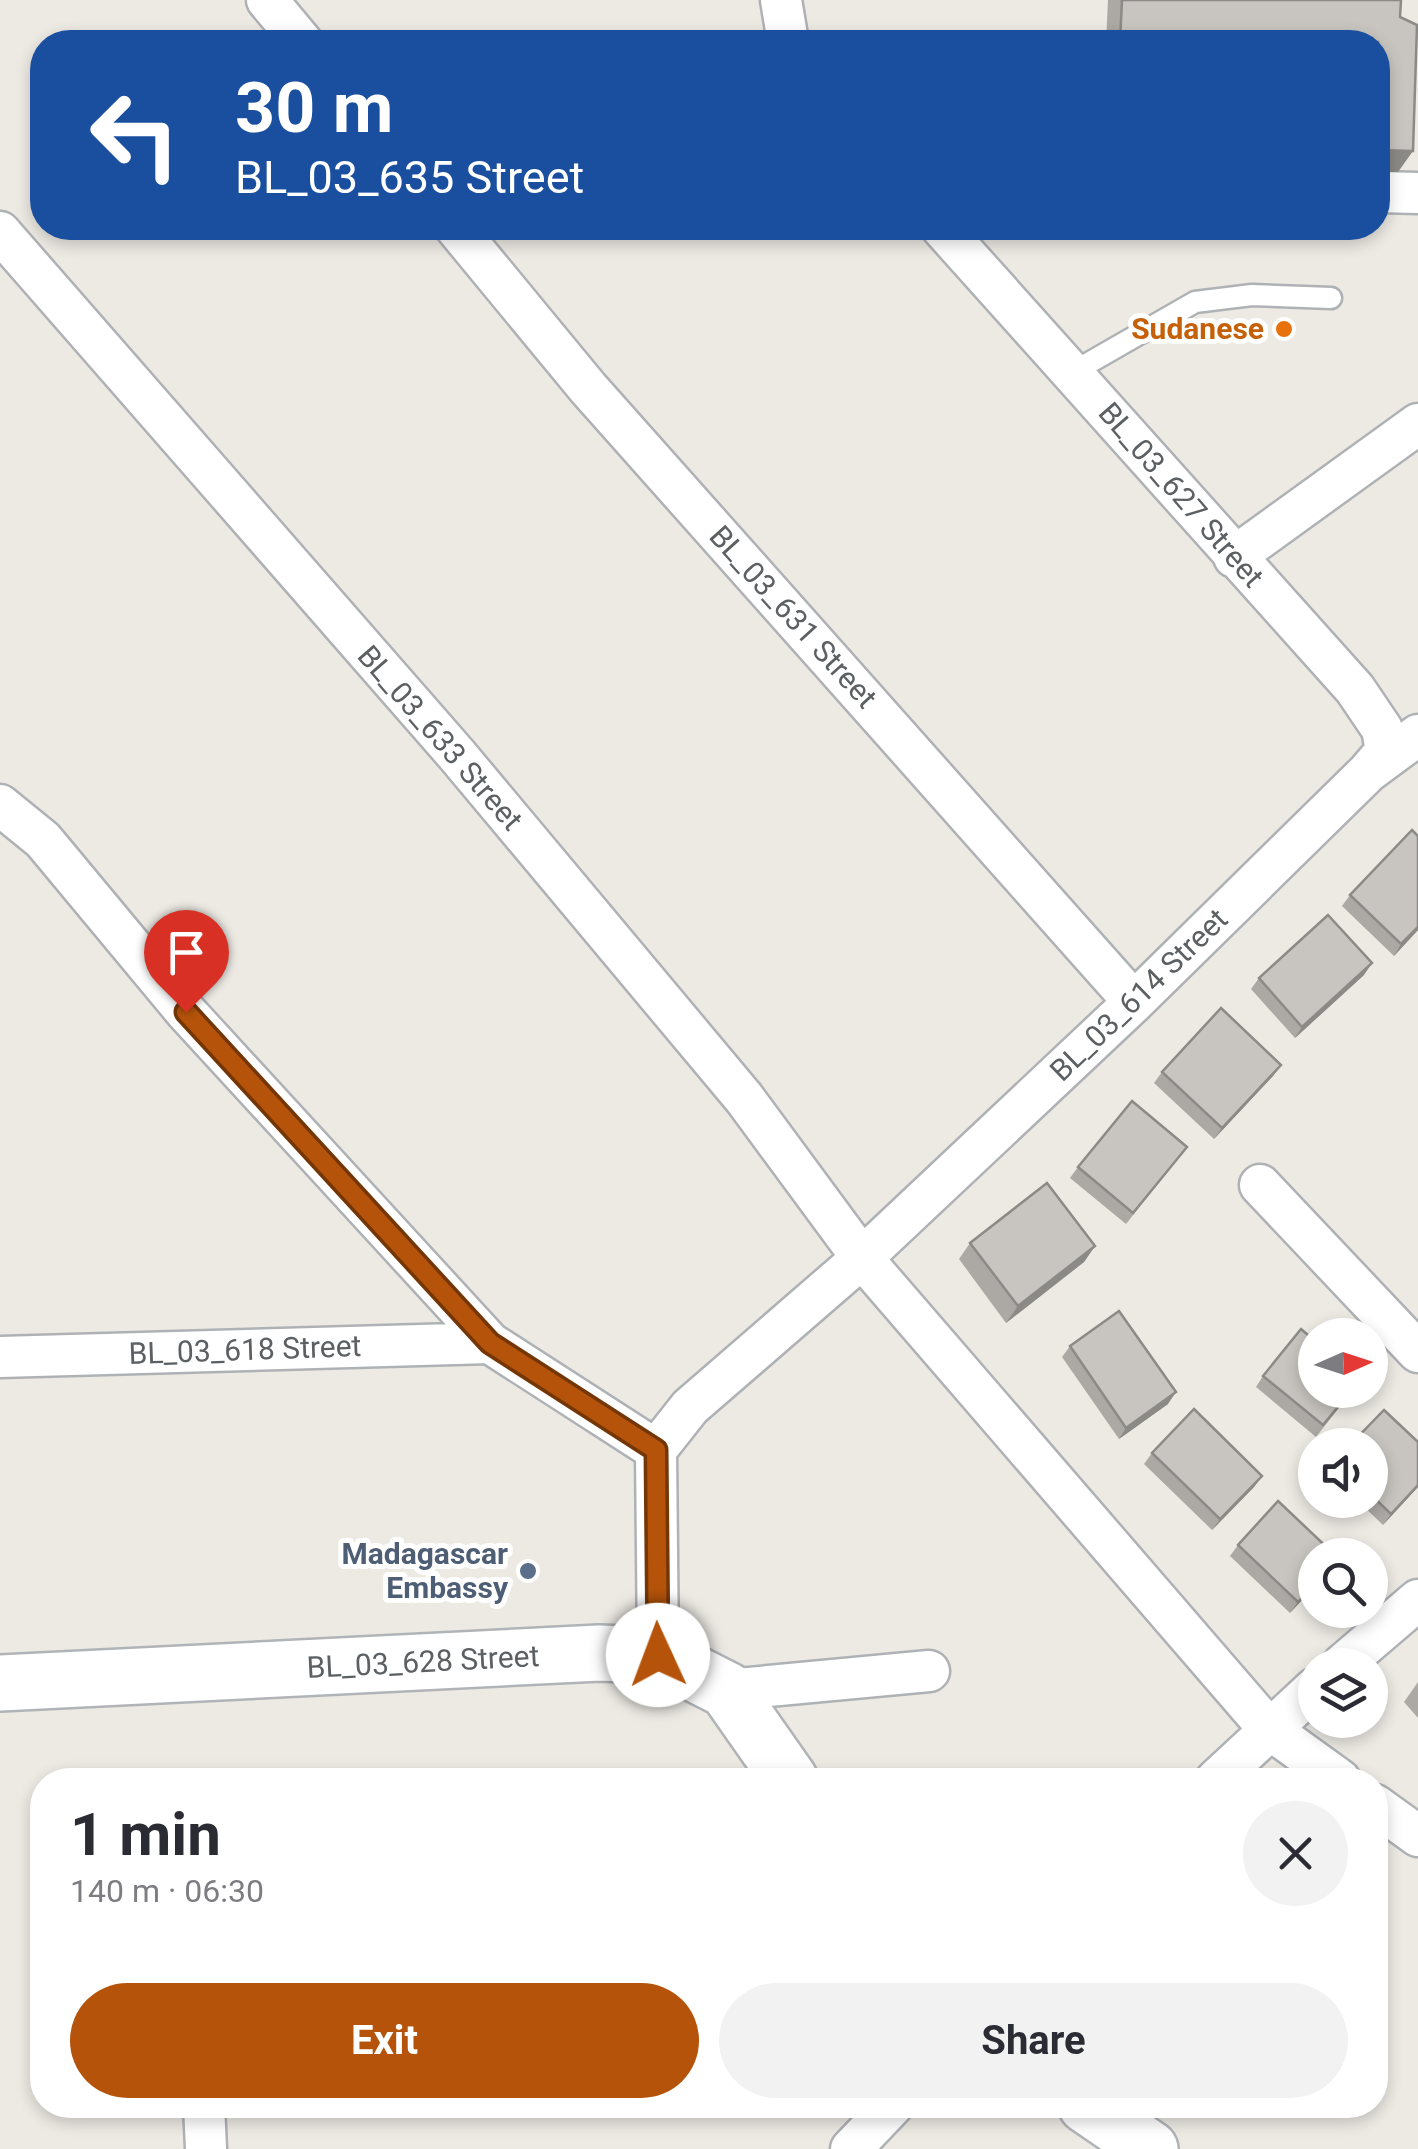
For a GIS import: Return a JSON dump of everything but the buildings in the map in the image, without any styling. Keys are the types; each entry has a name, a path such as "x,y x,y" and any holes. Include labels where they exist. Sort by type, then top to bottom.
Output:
{"street":[{"path":"267,0 292,30"},
{"path":"780,0 786,30"},
{"path":"1390,192 1418,193"},
{"name":"BL_03_633 Street","path":"0,232 457,755 744,1098 862,1258 1268,1728 1323,1768"},
{"name":"BL_03_631 Street","path":"466,240 588,388 1134,1002"},
{"name":"BL_03_627 Street","path":"953,240 1354,689 1382,729 1386,751 1368,772"},
{"path":"1234,556 1418,424"},
{"name":"BL_03_614 Street","path":"656,1450 690,1407 862,1258 1134,1002 1368,772 1418,735"},
{"path":"0,804 43,840 186,1012 490,1343 656,1450 658,1655"},
{"path":"1260,1185 1418,1352"},
{"name":"BL_03_618 Street","path":"0,1357 490,1343"},
{"path":"1362,1648 1418,1600"},
{"name":"BL_03_628 Street","path":"0,1683 599,1653 658,1655 728,1690 782,1768"},
{"path":"728,1690 929,1671"},
{"path":"1228,1768 1298,1702"},
{"path":"1388,1814 1418,1836"},
{"path":"205,2118 206,2149"},
{"path":"851,2149 881,2118"},
{"path":"1105,2118 1150,2149"}],"lane":[{"path":"1074,372 1195,302 1252,295 1331,298"}],"place":[{"name":"Sudanese","path":"1284,329"},
{"name":"Madagascar Embassy","path":"528,1571"}],"route":[{"path":"186,1012 490,1343 656,1450 658,1655"}]}
